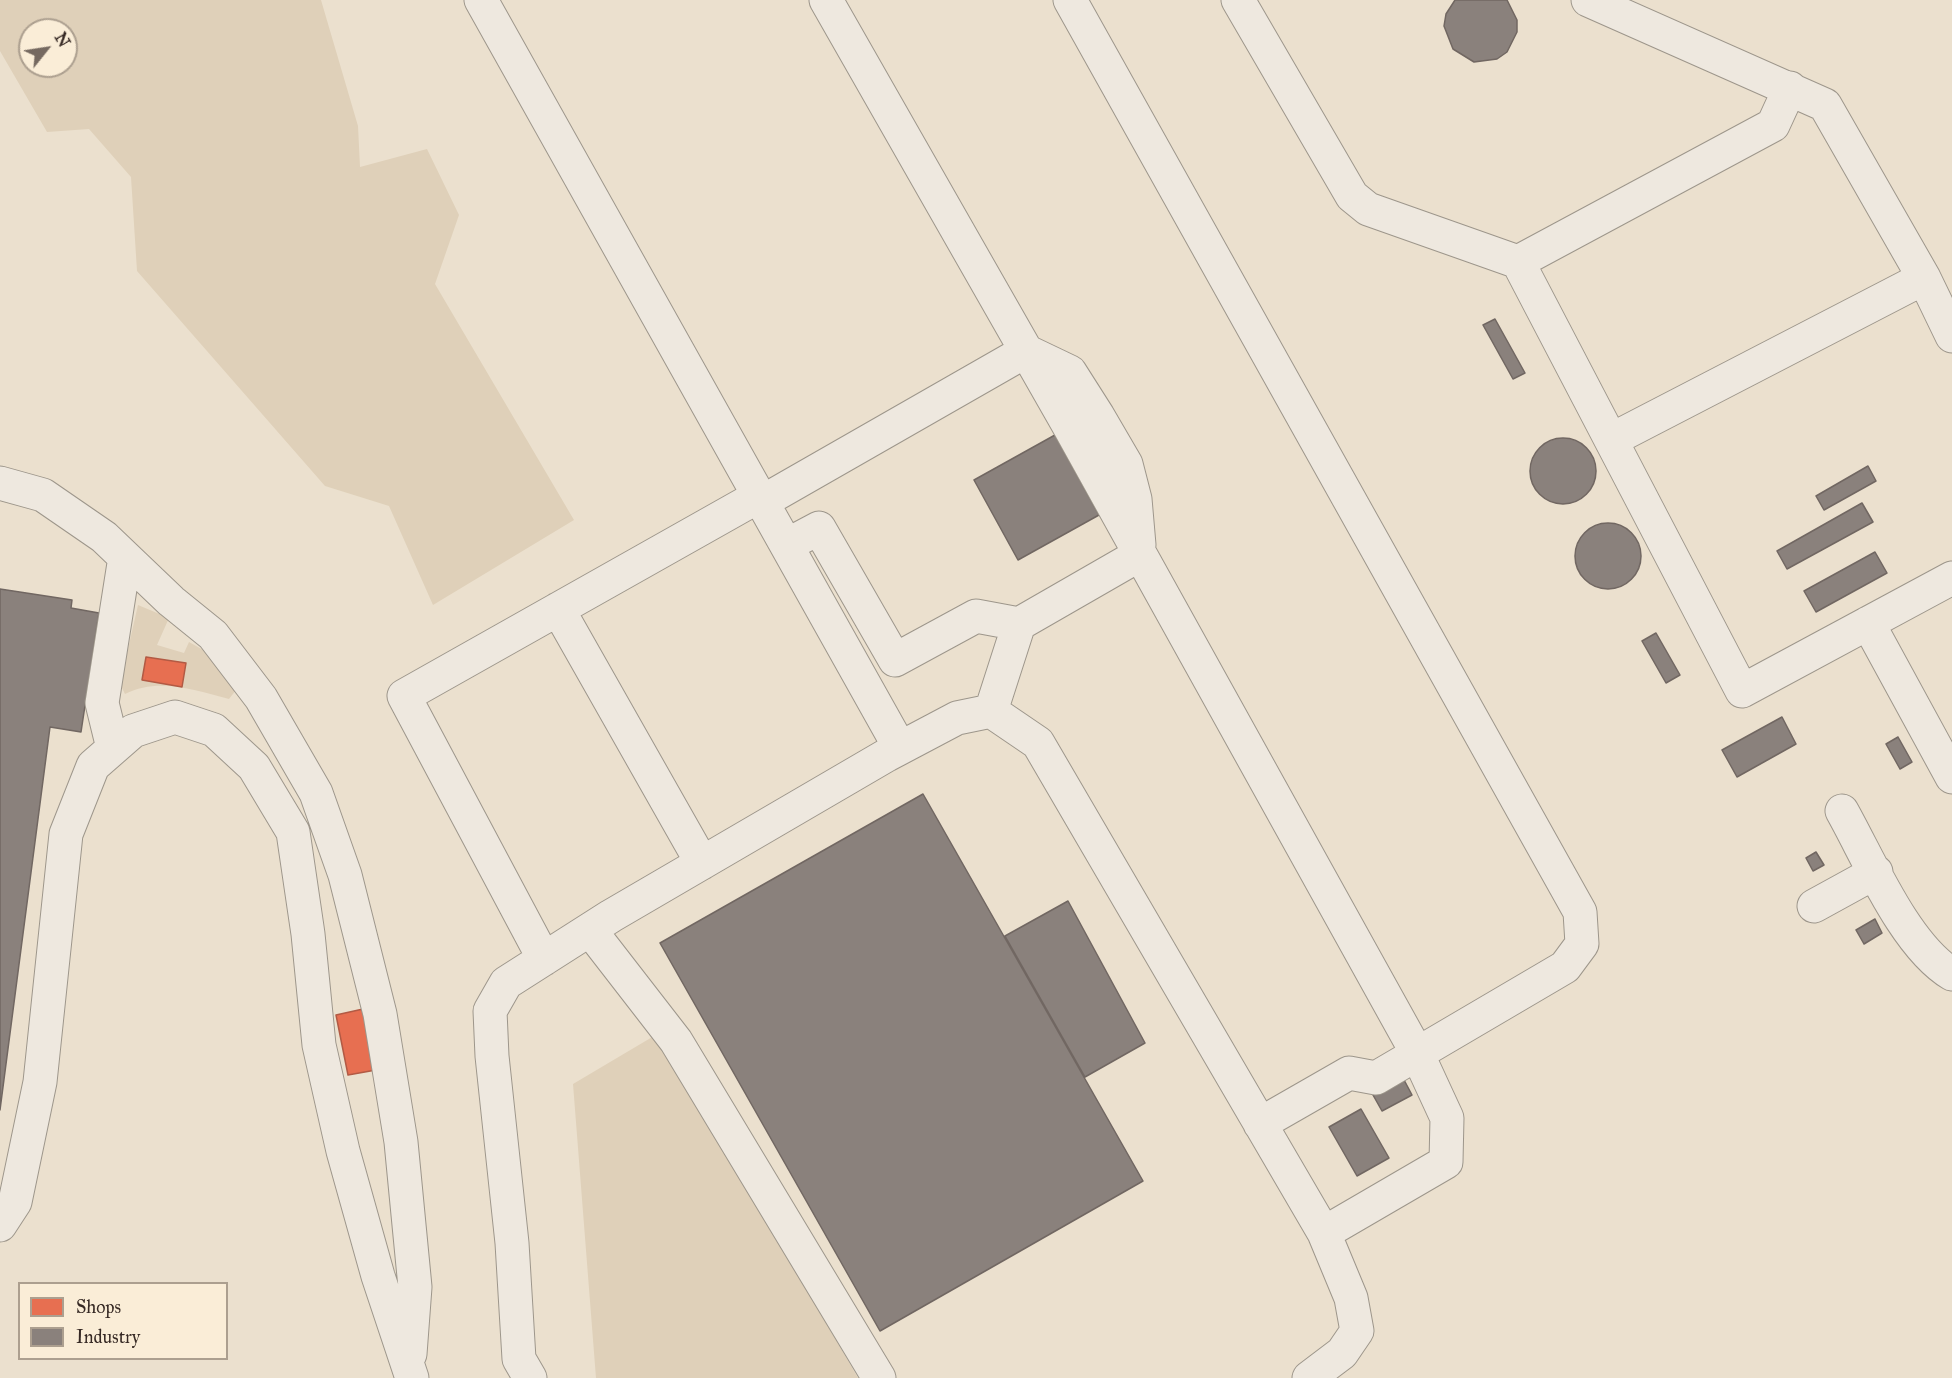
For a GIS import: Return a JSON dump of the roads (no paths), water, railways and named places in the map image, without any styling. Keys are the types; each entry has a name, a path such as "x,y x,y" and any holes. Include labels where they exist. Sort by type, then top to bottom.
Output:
{"lane":[{"path":"481,0 900,748"},
{"path":"826,0 1069,426 1417,1053 1447,1118 1446,1162 1324,1233"},
{"path":"1070,0 1580,912 1582,944 1565,967 1376,1077 1349,1073 1260,1124"},
{"path":"1238,0 1352,196 1368,209 1518,262 1742,691 1952,578"},
{"path":"1588,0 1826,105 1924,278 1952,336"},
{"path":"1518,262 1773,125 1790,88"},
{"path":"1611,440 1924,278"},
{"path":"544,959 404,696 1026,351"},
{"path":"1026,351 1070,372 1126,464 1136,499 1139,555"},
{"path":"0,483 43,495 104,537 171,601 213,635 261,698 320,803 345,875 380,1014 401,1142 415,1287 411,1373"},
{"path":"787,545 819,528 895,660 976,616 1019,624 1139,555"},
{"path":"113,748 102,703 125,557"},
{"path":"558,609 702,863"},
{"path":"1868,623 1952,777"},
{"path":"991,711 1019,624"},
{"path":"530,1378 519,1359 512,1243 492,1056 490,1011 506,983 702,863 900,748 957,717 991,711 1038,743 1324,1233 1351,1298 1357,1331 1342,1353 1309,1378"},
{"path":"0,1225 15,1202 40,1083 66,834 93,766 133,731 175,717 214,730 254,767 292,832 308,934 319,1045 343,1151 378,1276 411,1373"},
{"path":"1842,811 1910,933 1935,964 1952,974"},
{"path":"1814,906 1876,872"},
{"path":"590,930 676,1041 879,1378"}]}
